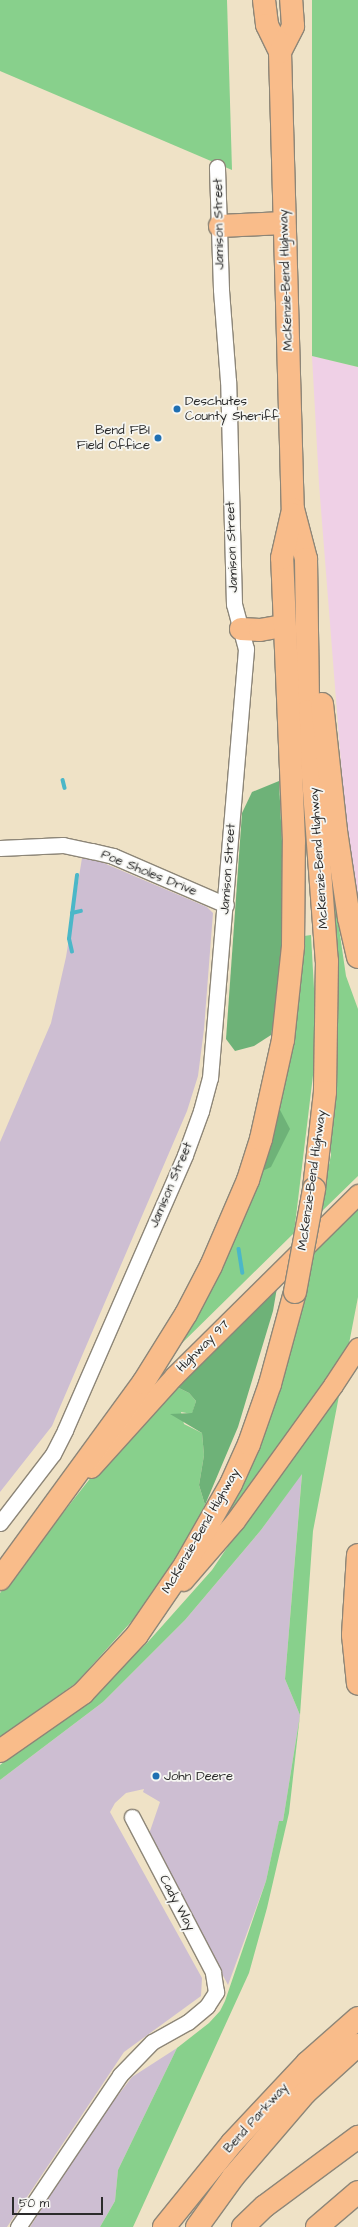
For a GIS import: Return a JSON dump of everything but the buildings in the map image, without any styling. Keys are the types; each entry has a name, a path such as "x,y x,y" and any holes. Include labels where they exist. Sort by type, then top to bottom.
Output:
{"highway":[{"name":"McKenzie-Bend Highway","path":"0,1579 56,1505 161,1355 211,1266 248,1180 274,1091 289,995 295,892 282,558 292,509 280,52 267,25 264,0"},
{"name":"McKenzie-Bend Highway","path":"280,52 293,26 291,0"},
{"path":"220,226 284,223"},
{"name":"McKenzie-Bend Highway","path":"0,1751 83,1693 137,1635 185,1565 231,1484 249,1444 270,1384 295,1292 314,1190 325,1092 327,1003 324,923 308,711 306,559 292,509"},
{"path":"306,559 336,831 349,918 358,957"},
{"path":"241,629 260,630 284,626"},
{"path":"358,1555 353,1635 358,1684"},
{"name":"Bend Parkway","path":"164,2227 232,2143 307,2063 358,2018"},
{"name":"Bend Parkway","path":"197,2227 233,2177 305,2093 358,2045"},
{"path":"243,2227 265,2206 358,2137"},
{"path":"317,2227 358,2192"}],"main road":[{"name":"Highway 97","path":"56,1505 174,1376 358,1194"},
{"path":"137,1635 235,1521 333,1385 358,1347"}],"street":[{"name":"Jamison Street","path":"0,1523 53,1454 65,1430 185,1155 199,1118 210,1078 226,905 246,649 234,604 228,381 221,288 217,167"},
{"name":"Poe Sholes Drive","path":"0,848 63,845 113,856 226,905"},
{"name":"Cady Way","path":"18,2227 120,2076 152,2042 188,2022 207,2006 216,1992 213,1972 132,1817"}],"shaded area":[{"path":"312,356 358,367 358,930 353,915 319,484"},
{"path":"82,858 99,861 207,907 213,913 204,1029 198,1076 187,1111 52,1426 0,1492 0,1142 51,1023 66,957"},
{"path":"302,1473 285,1679 300,1715 283,1821 279,1822 266,1881 228,1985 149,1834 160,1802 143,1792 144,1789 126,1793 115,1803 110,1812 202,1978 201,1996 124,2052 7,2227 0,2227 0,1780 103,1702 185,1620 261,1530"},
{"path":"177,2048 118,2170 115,2201 100,2227 30,2227 96,2124 132,2077"}],"green space":[{"path":"0,0 227,0 232,170 0,71"},
{"path":"312,0 358,0 358,367 312,356"},
{"path":"279,781 284,882 279,994 271,1035 254,1046 235,1051 226,1039 242,813 252,792"},
{"path":"333,887 346,976 358,1009 358,1176 319,1214 331,1155 329,1073"},
{"path":"311,935 317,1042 294,1233 174,1351 279,1108 293,1043 301,945 304,936"},
{"path":"279,1108 290,1129 271,1167 258,1173"},
{"path":"358,1208 358,1297 313,1531 300,1715 285,1679 302,1474 261,1530 185,1620 103,1702 0,1780 0,1765 92,1693 147,1643 212,1570 243,1524 196,1569 225,1508 303,1258"},
{"path":"278,1282 273,1311 238,1427 205,1505 199,1485 204,1455 202,1433 170,1414 192,1413 196,1401 189,1393 171,1384"},
{"path":"171,1384 189,1393 196,1401 192,1414 181,1412 184,1424 202,1433 204,1455 199,1485 205,1505 178,1558 140,1612 76,1683 0,1737 0,1593 96,1471"},
{"path":"300,1715 289,1813 267,1908 249,1973 133,2227 100,2227 115,2201 118,2170 177,2048 209,2023 220,2011 225,2001 266,1881 279,1821 283,1821"}],"waterway":[{"path":"63,780 65,788"},
{"path":"72,952 69,939 77,876"},
{"path":"72,913 81,911"},
{"path":"239,1249 243,1273"}],"place":[{"name":"Deschutes County Sheriff","path":"177,409"},
{"name":"Bend FBI Field Office","path":"158,438"},
{"name":"John Deere","path":"156,1776"}]}
